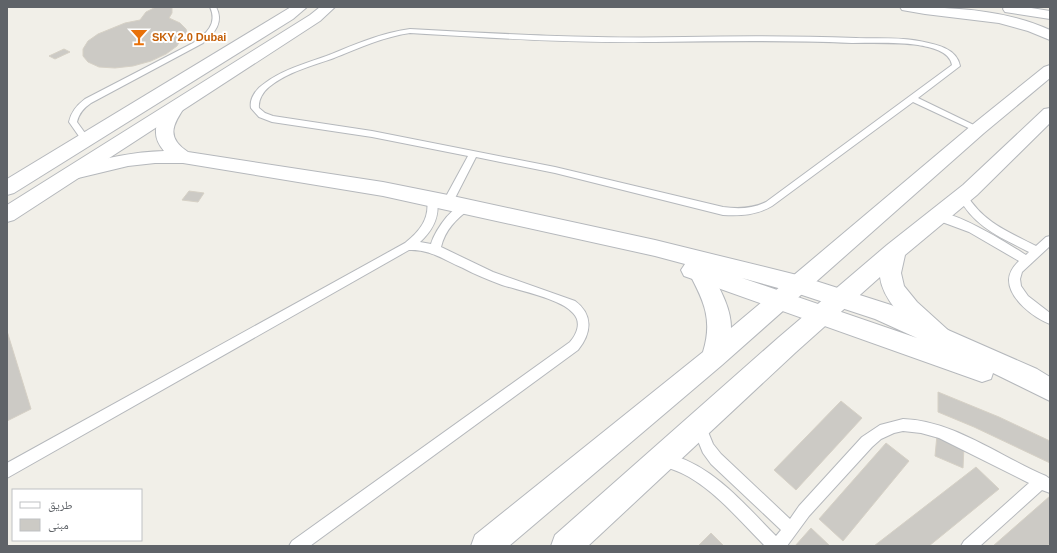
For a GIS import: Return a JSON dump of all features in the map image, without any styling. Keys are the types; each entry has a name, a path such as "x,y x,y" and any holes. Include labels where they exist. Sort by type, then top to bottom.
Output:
{"street":[{"path":"7,215 315,18 328,7"},
{"path":"315,18 344,7"},
{"path":"907,7 1015,21 1050,36"},
{"path":"944,7 1050,20"},
{"path":"989,7 1050,14"},
{"path":"7,188 294,10"},
{"path":"486,546 713,358 978,129 1050,70"},
{"path":"178,105 167,119 164,134 170,146 183,157"},
{"path":"566,546 821,315 895,251 963,196 1050,113"},
{"path":"74,173 112,162 130,159 166,156 183,157 440,200 467,206 655,248 798,284 842,297 882,312 941,338 1028,377 1050,390"},
{"path":"634,244 657,256 700,273 1024,385 1040,390 1050,390"},
{"path":"895,251 890,274 896,291 911,311 941,338"},
{"path":"700,273 715,301 718,314 720,329 718,343 713,358"}],"lane":[{"path":"86,140 73,122 74,115 79,108 88,101 196,45 205,38 216,24 217,18 213,7"},
{"path":"410,31 519,37 624,39 793,38 864,40 918,43 941,49 950,54 955,60 956,66 913,99 770,204 757,210 746,212 718,210 555,170 372,134 272,119 259,114 254,105 255,100 263,89 289,73 376,39 400,32 410,31"},
{"path":"913,99 978,129"},
{"path":"7,471 407,246 418,238 426,229 440,200 473,154"},
{"path":"963,196 965,204 978,218 1038,252"},
{"path":"435,249 440,231 452,216 467,206"},
{"path":"938,216 978,231 1027,261"},
{"path":"1050,240 1016,272 1014,279 1016,288 1022,298 1032,308 1050,319"},
{"path":"297,546 568,351 582,338 585,328 583,319 578,310 570,303 490,276 435,249 417,245 407,246"},
{"path":"662,459 676,462 704,478 776,546 791,530 804,511 877,432 890,426 906,424 942,432 1045,483 969,546"},
{"path":"699,425 705,442 716,459 791,530"}],"building":[{"name":"SKY 2.0 Dubai","path":"156,7 172,7 172,13 169,18 180,23 186,29 188,36 182,37 177,46 166,54 151,61 133,66 115,68 99,67 88,62 83,56 83,49 88,41 98,34 125,23 140,20 146,12"},
{"path":"64,49 70,52 55,59 49,56"},
{"path":"189,191 204,193 198,202 182,200"},
{"path":"7,331 31,409 7,421"},
{"path":"938,392 999,417 1050,441 1050,463 974,427 938,412"},
{"path":"841,401 862,418 796,490 774,470"},
{"path":"937,435 964,446 963,468 935,456"},
{"path":"886,443 909,461 843,541 819,519"},
{"path":"976,467 999,489 929,546 874,546"},
{"path":"1050,496 1050,543 1047,546 993,546"},
{"path":"811,528 830,546 795,546"},
{"path":"711,533 724,546 698,546"}],"place":[{"name":"SKY 2.0 Dubai","path":"139,37"}]}
